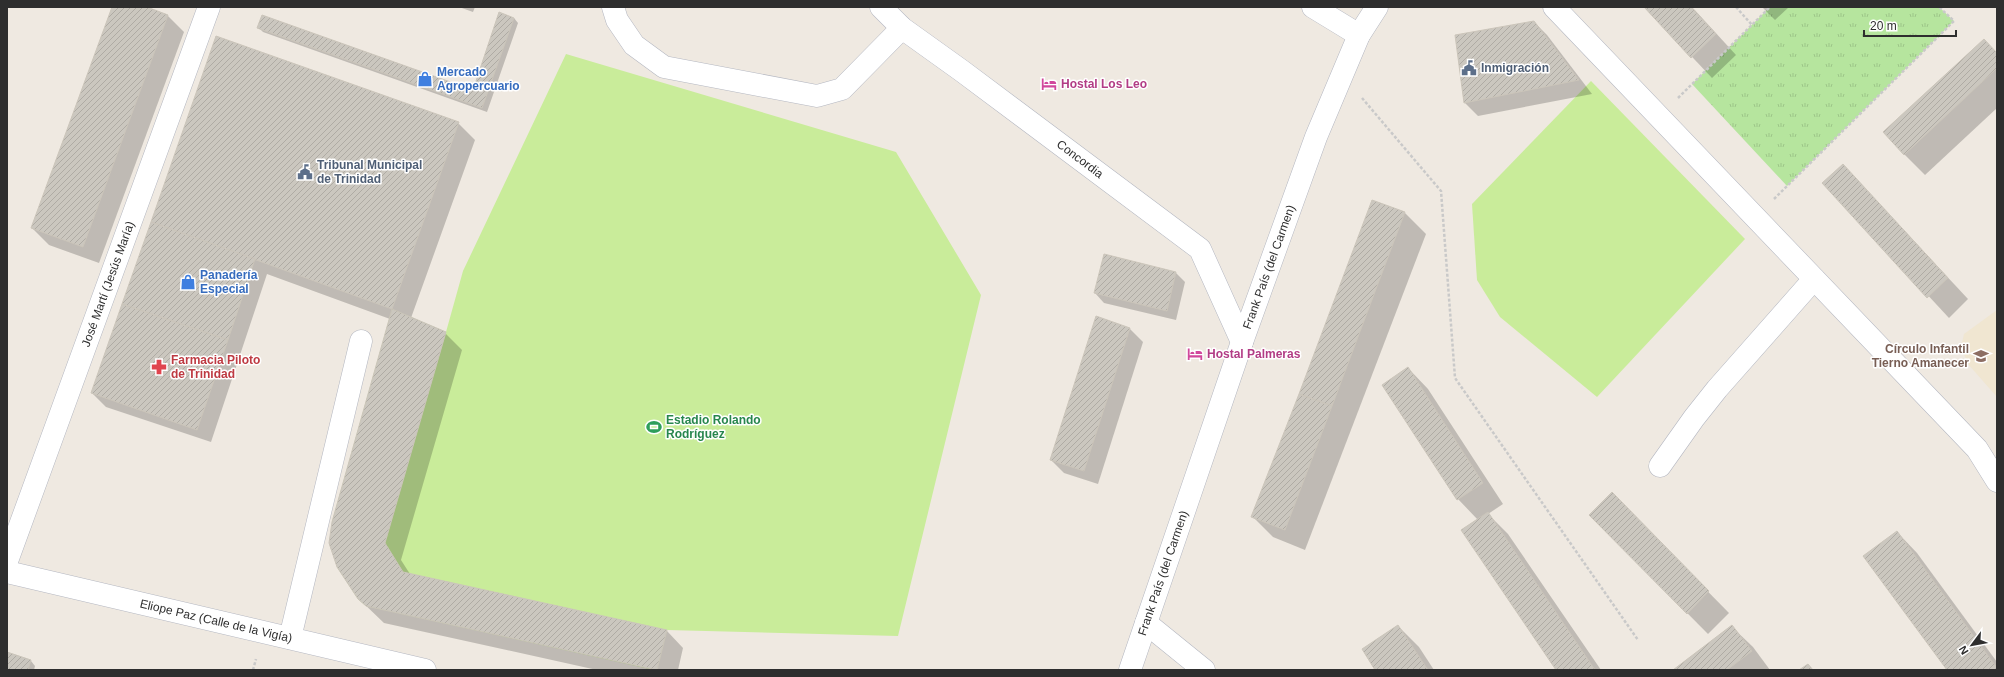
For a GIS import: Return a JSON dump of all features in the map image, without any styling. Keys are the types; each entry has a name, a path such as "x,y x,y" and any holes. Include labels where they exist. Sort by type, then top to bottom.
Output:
{"street":[{"name":"José Martí (Jesús María)","path":"7,561 209,7"},
{"path":"613,7 617,20 634,45 664,67 817,96 842,89 902,28"},
{"name":"Concordia","path":"881,7 902,28 962,71 1200,249 1242,342"},
{"path":"1313,7 1359,35"},
{"name":"Frank País (del Carmen)","path":"1130,670 1242,342 1316,137 1359,35 1377,7"},
{"path":"1554,7 1977,449 1997,481"},
{"path":"1660,466 1694,418 1814,279"},
{"path":"290,638 361,341"},
{"name":"Eliope Paz (Calle de la Vigía)","path":"7,572 424,670"},
{"path":"1146,623 1204,670"}],"path":[{"path":"1736,7 1752,25"},
{"path":"1659,117 1770,7"},
{"path":"1755,217 1954,22 1940,7"},
{"path":"1342,74 1441,191 1455,378 1638,640"}],"shaded area":[{"name":"Círculo Infantil Tierno Amanecer","path":"1997,310 1997,397 1968,364 1961,347 1964,334"}],"green space":[{"path":"1770,7 1939,7 1954,21 1787,186 1692,84"},
{"name":"Estadio Rolando Rodríguez","path":"566,54 896,152 981,295 898,636 667,630 657,670 654,670 366,606 358,599 337,567 332,522 392,309 446,332 463,271"},
{"path":"1591,81 1745,239 1597,397 1500,317 1477,280 1472,204"}],"building":[{"path":"112,7 147,7 168,15 83,247 31,228"},
{"path":"1644,7 1691,7 1716,34 1691,58"},
{"path":"499,12 514,18 482,108 257,28 262,15 473,90"},
{"path":"1534,21 1579,80 1464,103 1455,35"},
{"name":"Tribunal Municipal de Trinidad","path":"216,36 459,122 392,309 151,222"},
{"path":"1984,39 1997,53 1997,68 1904,155 1883,132"},
{"path":"1843,164 1948,278 1927,298 1822,183"},
{"path":"1372,200 1405,212 1332,406 1299,394"},
{"name":"Panadería Especial","path":"151,222 255,259 228,340 122,304"},
{"path":"1104,254 1176,272 1167,311 1094,293"},
{"name":"Farmacia Piloto de Trinidad","path":"122,304 228,340 197,430 91,393"},
{"path":"392,309 446,332 385,543 403,572 667,630 657,670 366,606 358,599 337,567 329,543 332,522"},
{"path":"1096,316 1130,328 1084,471 1050,460"},
{"path":"1408,367 1483,483 1457,500 1382,385"},
{"path":"1299,394 1332,406 1285,530 1251,517"},
{"path":"1612,492 1709,591 1687,614 1589,515"},
{"path":"1488,512 1595,670 1556,670 1461,530"},
{"path":"1897,531 1997,668 1994,670 1947,670 1863,556"},
{"path":"1398,625 1428,670 1375,670 1362,649"},
{"path":"1732,625 1752,651 1727,670 1673,670"},
{"path":"7,652 31,660 28,670 7,670"},
{"path":"1808,664 1813,670 1799,670"}],"place":[{"name":"Inmigración","path":"1469,68"},
{"name":"Mercado Agropercuario","path":"425,79"},
{"name":"Hostal Los Leo","path":"1049,84"},
{"name":"Tribunal Municipal de Trinidad","path":"305,172"},
{"name":"Panadería Especial","path":"188,282"},
{"name":"Hostal Palmeras","path":"1195,354"},
{"name":"Círculo Infantil Tierno Amanecer","path":"1981,356"},
{"name":"Farmacia Piloto de Trinidad","path":"159,367"},
{"name":"Estadio Rolando Rodríguez","path":"654,427"}]}
